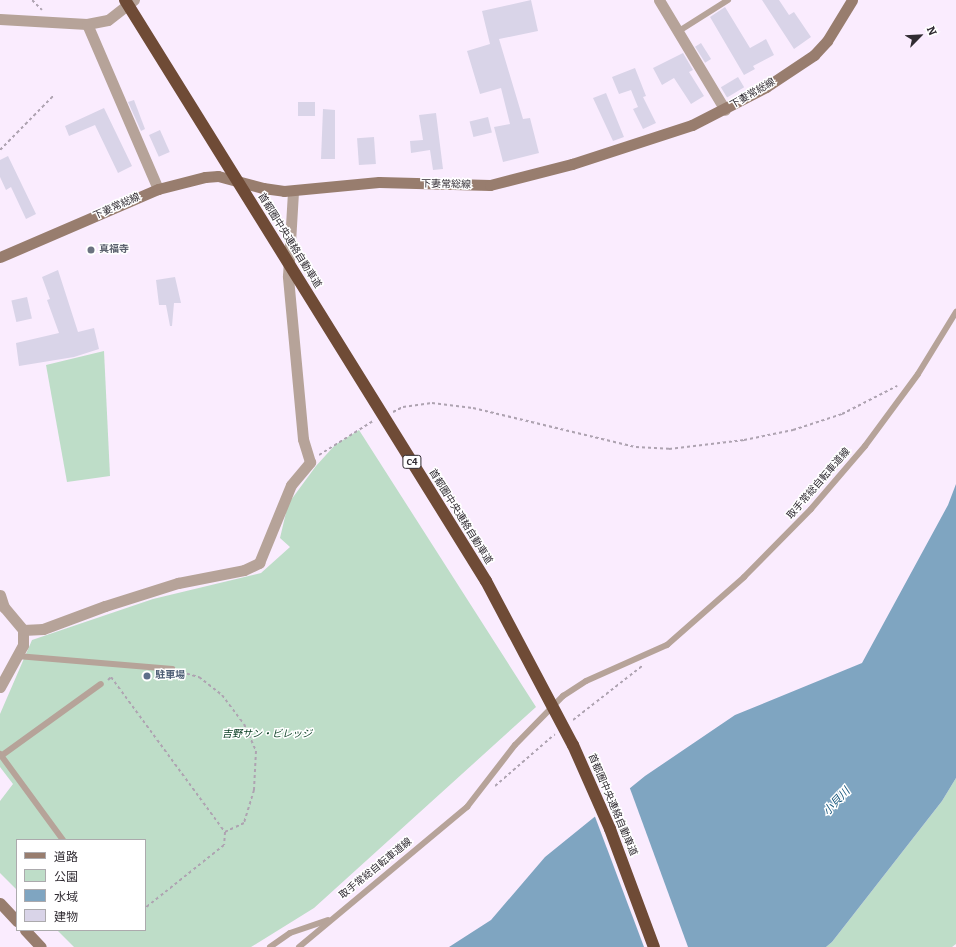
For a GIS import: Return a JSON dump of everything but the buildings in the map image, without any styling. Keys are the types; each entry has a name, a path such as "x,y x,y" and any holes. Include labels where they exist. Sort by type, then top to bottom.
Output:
{"highway":[{"name":"首都圏中央連絡自動車道","path":"125,0 486,581 573,745 610,829 654,947"}],"main road":[{"name":"下妻常総線","path":"0,257 158,189 218,176 263,188 293,191 379,182 490,185 572,164 692,125 725,110 766,87 814,55 828,41 852,0"},
{"path":"0,903 16,920"},
{"path":"26,931 41,947"}],"street":[{"path":"0,19 87,24 108,20 134,0"},
{"path":"659,0 725,110"},
{"path":"87,24 158,189"},
{"path":"23,630 44,629 105,606 171,585 244,570 259,563 292,485 310,462 303,438 288,276 293,191"},
{"path":"0,595 4,608 23,630 23,645 0,686"}],"lane":[{"path":"678,32 728,0"},
{"name":"取手常総自転車道線","path":"299,947 467,807 515,745 563,696 586,682 668,645 744,577 838,479 918,374 956,312"},
{"path":"17,656 172,669"},
{"path":"62,839 1,755 101,684"},
{"path":"270,947 290,933 332,919"}],"path":[{"path":"0,150 54,95"},
{"path":"389,414 403,407 432,403 466,407 636,448 669,449 744,440 793,430 842,414 898,385"},
{"path":"310,462 361,426 375,420"},
{"path":"172,669 200,677 222,695 244,724 256,751 254,790 244,823 224,832"},
{"path":"101,684 111,677 224,832 224,845 146,907"}],"green space":[{"path":"104,351 110,476 67,482 46,365"},
{"name":"吉野サン・ビレッジ","path":"359,430 536,707 314,908 251,947 74,947 58,931 146,931 146,839 16,839 16,889 0,873 0,801 13,784 0,767 0,714 32,640 153,599 261,573 290,547 280,538 288,504 316,466 335,445"},
{"path":"956,778 956,944 952,947 826,947 832,942 942,801"}],"water":[{"name":"小貝川","path":"956,484 956,778 942,801 832,942 826,947 449,947 491,920 545,857 645,776 735,715 862,663 948,505"}],"pier":[{"path":"629,786 688,947 644,947 594,814"}],"place":[{"name":"真福寺","path":"91,250"},
{"name":"駐車場","path":"147,676"}]}
